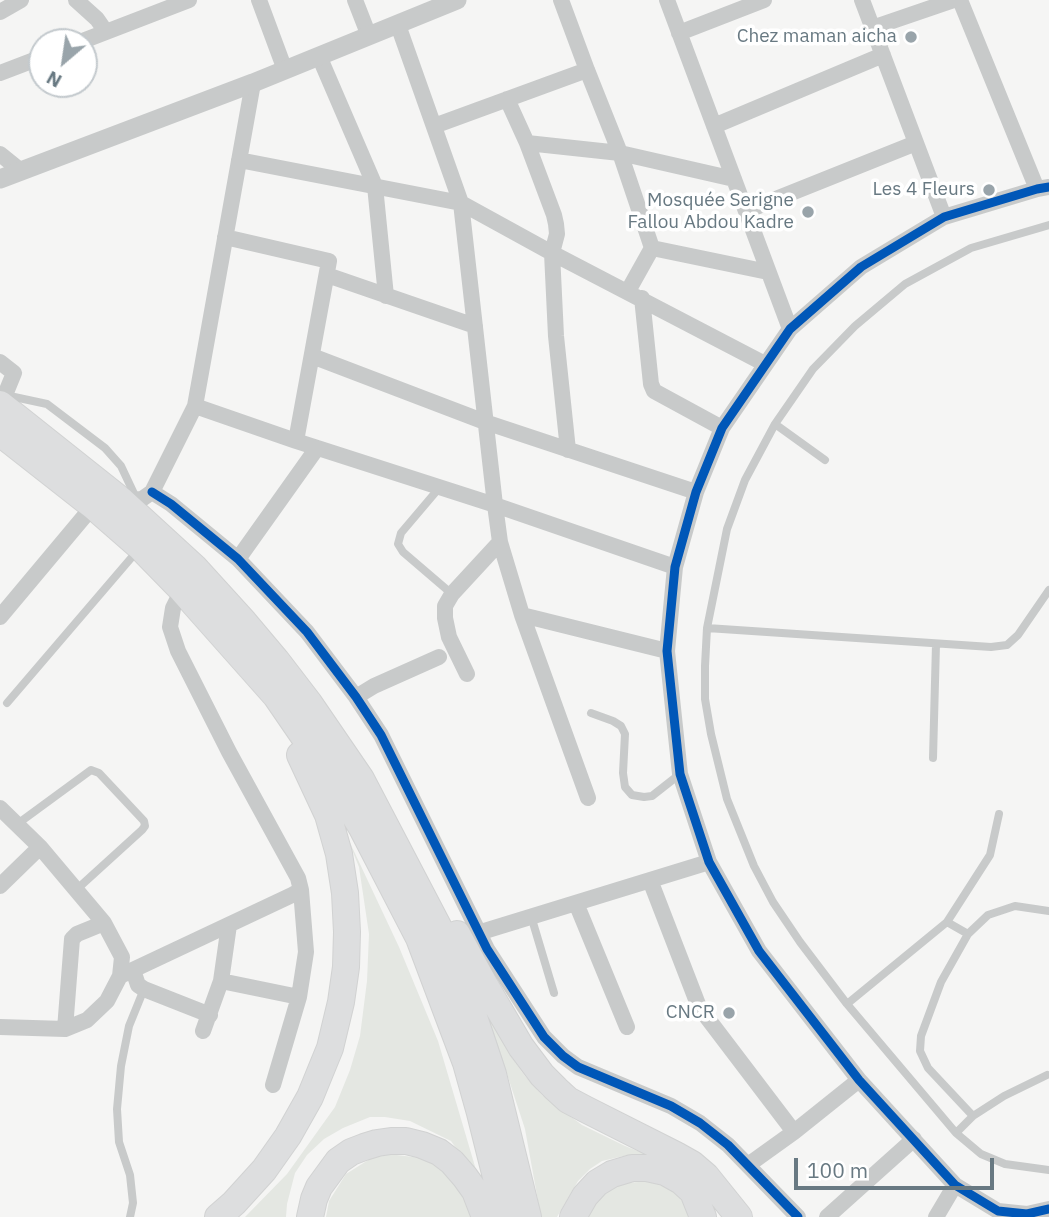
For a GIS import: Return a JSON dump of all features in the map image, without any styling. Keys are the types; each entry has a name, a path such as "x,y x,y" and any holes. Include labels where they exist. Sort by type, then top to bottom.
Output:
{"highway":[{"path":"2,410 137,498 293,681 415,861 521,1047 542,1075 568,1100 692,1164 706,1176 739,1217"},
{"path":"2,410 93,506 182,590 276,696 323,763 362,828 419,938 466,1063 504,1217"},
{"path":"218,1217 264,1170 288,1136 310,1097 330,1048 341,1002 347,932 339,854 328,815 286,728 233,647"},
{"path":"361,779 440,930 470,1005 493,1074 528,1217"},
{"path":"310,1217 319,1187 338,1161 364,1147 391,1141 422,1145 439,1152 452,1162 475,1191 485,1217"},
{"path":"573,1217 597,1182 632,1168 665,1172 681,1181 693,1192 703,1217"}],"street":[{"path":"0,12 22,0"},
{"path":"76,0 87,8 106,32"},
{"path":"259,0 285,70"},
{"path":"355,0 369,36"},
{"path":"561,0 620,153 652,248 635,295 651,384 654,391 722,428"},
{"path":"667,0 790,328"},
{"path":"679,33 764,0"},
{"path":"862,0 944,217"},
{"path":"872,27 954,0"},
{"path":"960,0 1043,188 944,217 861,267 790,328 722,428 696,492 675,567 667,651 680,774 709,862 759,951 859,1080 955,1185 998,1211 1027,1214 1045,1212"},
{"path":"98,35 185,1"},
{"path":"0,179 253,83 394,26 445,2"},
{"path":"394,26 398,25 461,203 500,542 522,615 588,798"},
{"path":"714,126 883,55"},
{"path":"319,56 375,186 386,296"},
{"path":"0,73 28,62"},
{"path":"434,126 587,71"},
{"path":"253,83 195,406 137,498 171,504 238,559 307,632 381,735 478,933 544,1037 578,1067 671,1106 690,1117 728,1145 798,1217"},
{"path":"507,99 554,215 557,234 552,253 556,336 568,450"},
{"path":"527,143 620,153 733,179"},
{"path":"746,211 916,143"},
{"path":"0,154 21,171"},
{"path":"239,160 461,203 765,364"},
{"path":"225,237 329,261 296,441"},
{"path":"652,248 768,271"},
{"path":"327,275 475,326"},
{"path":"312,356 485,422 696,492"},
{"path":"0,362 14,373 2,410"},
{"path":"195,406 675,567"},
{"path":"238,559 317,448"},
{"path":"0,617 93,506"},
{"path":"467,674 449,637 445,606 452,593 500,542"},
{"path":"182,590 173,608 170,627 178,651 229,752 298,878 306,952 299,997 273,1084"},
{"path":"522,615 667,651"},
{"path":"356,697 439,657"},
{"path":"0,808 40,847 104,923 122,957 126,973 138,985 210,1015"},
{"path":"0,886 40,847"},
{"path":"478,933 709,862"},
{"path":"650,880 699,1007 794,1132"},
{"path":"0,1027 65,1029 87,1020 107,1001 126,973 300,890"},
{"path":"576,903 627,1027"},
{"path":"65,1029 72,940 77,934 104,923"},
{"path":"203,1031 221,981 229,925"},
{"path":"221,981 299,997"},
{"path":"748,1165 859,1080"},
{"path":"827,1217 914,1139"},
{"path":"936,1217 955,1185"}],"lane":[{"path":"1049,225 971,248 905,284 855,326 813,369 775,424 745,480 727,528 707,628 705,666 705,699 727,799 754,866 773,902 800,942 847,1004 956,1133 981,1154 1005,1164 1049,1170"},
{"path":"775,424 825,460"},
{"path":"440,487 401,533 398,544 403,552 452,593"},
{"path":"7,703 139,547"},
{"path":"707,628 990,648 1007,645 1018,635 1049,590"},
{"path":"933,758 936,644"},
{"path":"591,713 621,726 625,734 623,773 625,787 632,795 652,796 680,774"},
{"path":"16,825 91,770 99,773 144,821 142,830 76,890"},
{"path":"847,1004 947,922 990,855 999,814"},
{"path":"973,1116 928,1068 920,1051 921,1036 941,982 968,934 988,915 1015,906 1049,911"},
{"path":"531,916 554,993"},
{"path":"947,922 968,934"},
{"path":"130,1217 133,1203 130,1175 119,1142 117,1109 121,1066 129,1026 144,989"},
{"path":"956,1133 973,1116 1004,1096 1047,1075"}],"shaded area":[{"path":"344,830 399,947 438,1041 479,1180 451,1141 410,1121 370,1117 324,1139 307,1155 295,1173 286,1217 245,1217 287,1174 335,1107 360,1036 367,981 369,934 359,867"},
{"path":"487,1013 510,1055 542,1095 582,1125 663,1161 628,1155 602,1161 578,1181 557,1217 541,1217 525,1129"},
{"path":"388,1154 422,1158 446,1169 477,1217 326,1217 329,1201 346,1174 373,1157"},
{"path":"655,1181 679,1197 686,1206 689,1217 581,1217 606,1192 622,1183"}],"cycle path":[{"path":"1049,187 944,217 861,267 790,329 722,428 696,492 675,567 667,651 680,774 709,862 759,951 859,1080 955,1185 998,1211 1027,1214 1049,1209"},
{"path":"152,492 171,504 238,559 307,632 356,697 381,735 487,949 544,1037 578,1067 671,1106 700,1123 728,1145 798,1217"}],"place":[{"name":"Chez maman aicha","path":"911,37"},
{"name":"Les 4 Fleurs","path":"989,190"},
{"name":"Mosquée Serigne Fallou Abdou Kadre","path":"808,212"},
{"name":"CNCR","path":"729,1013"}]}
